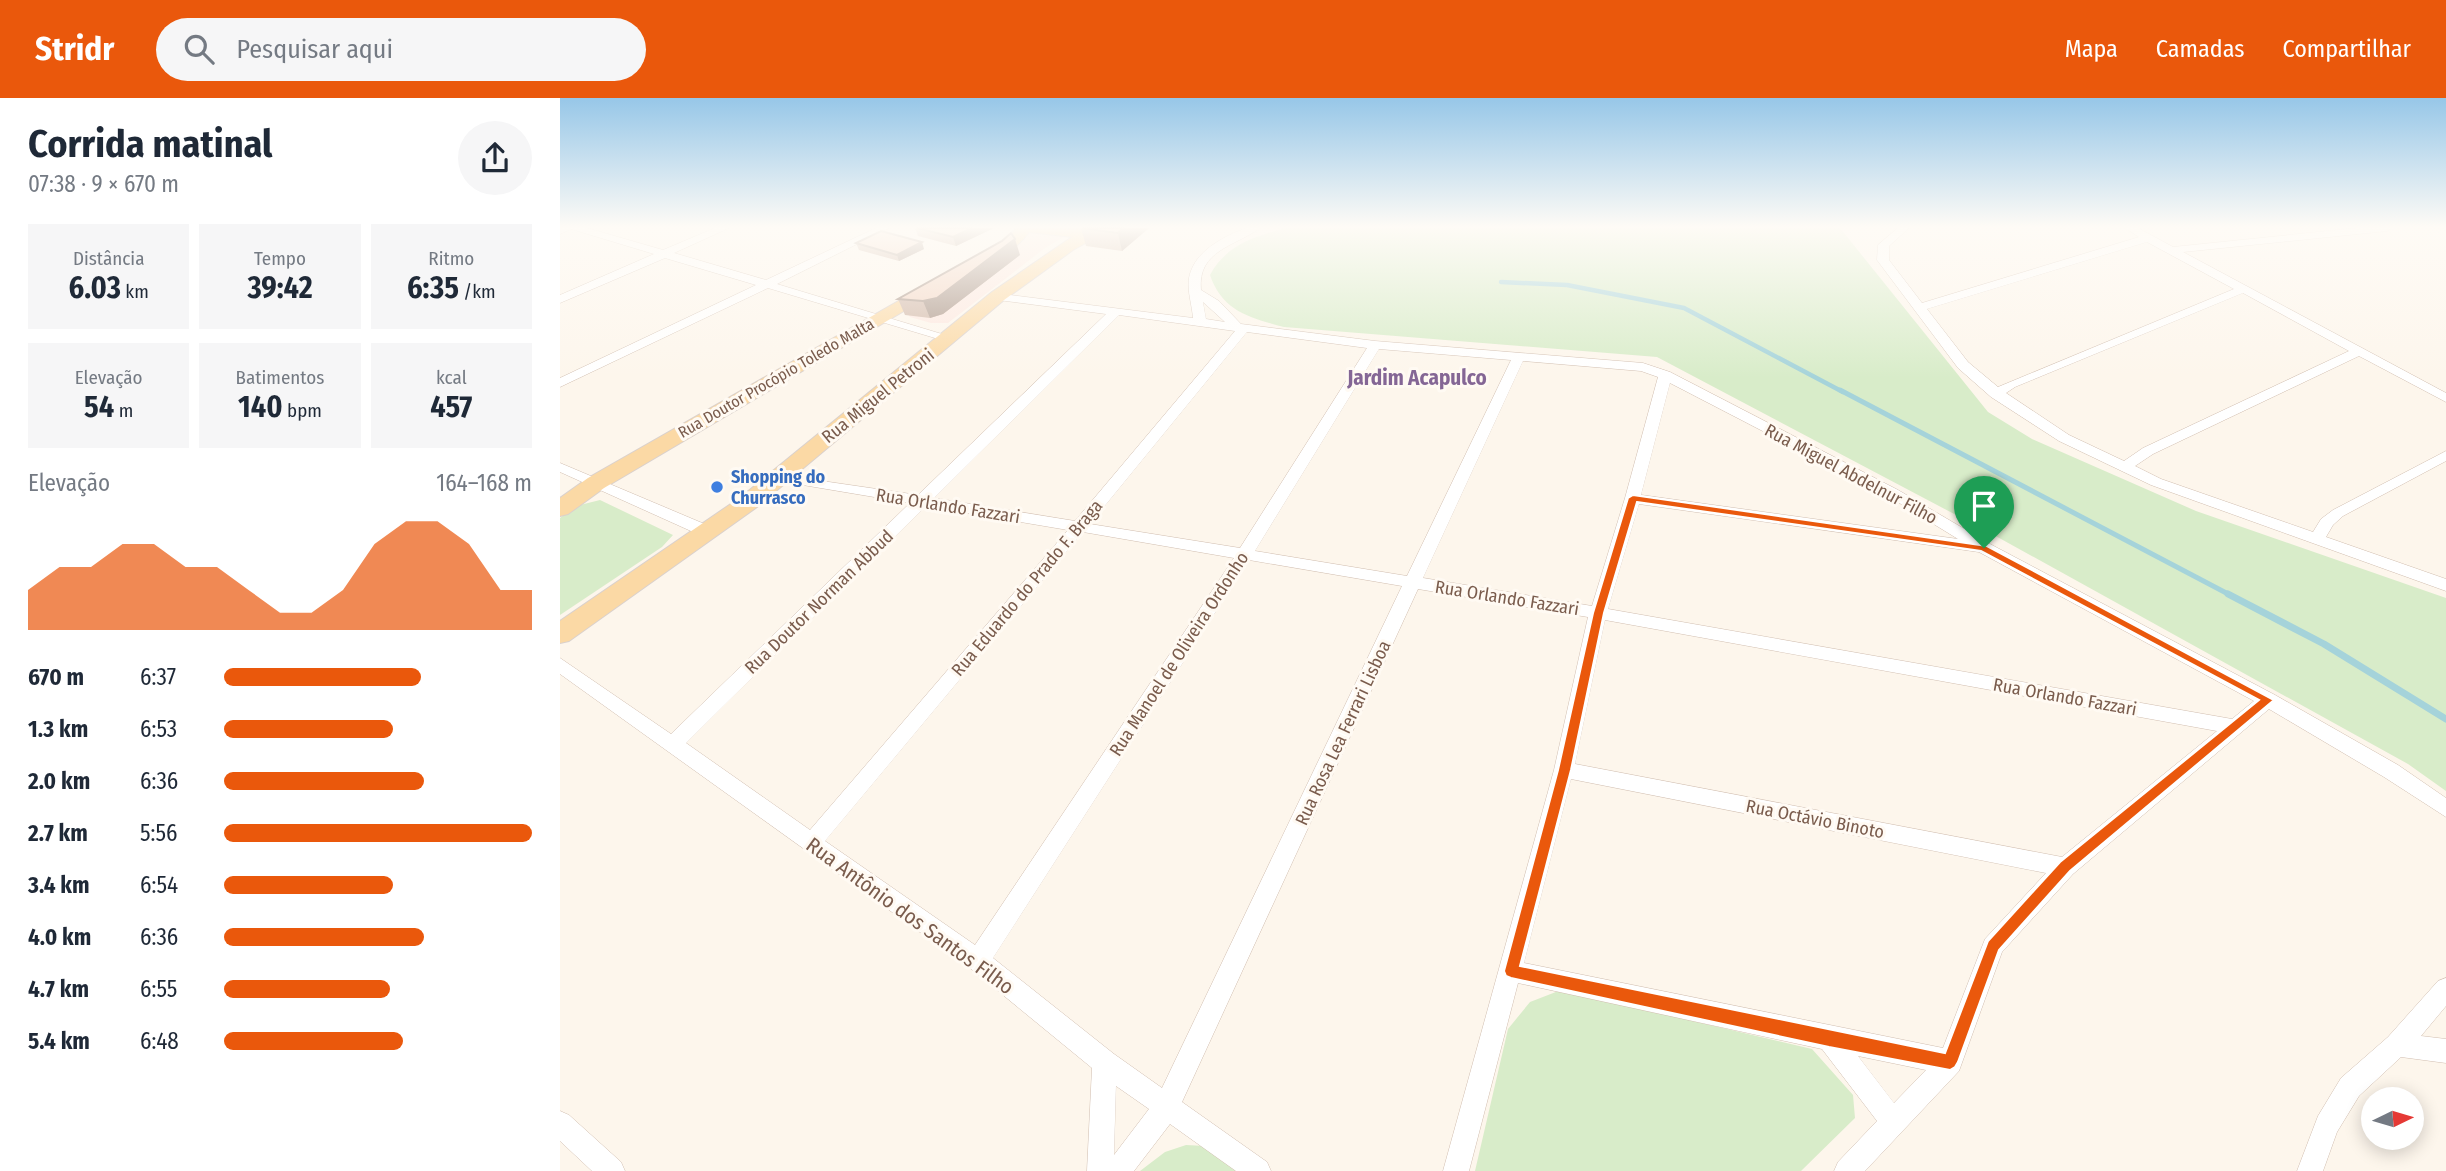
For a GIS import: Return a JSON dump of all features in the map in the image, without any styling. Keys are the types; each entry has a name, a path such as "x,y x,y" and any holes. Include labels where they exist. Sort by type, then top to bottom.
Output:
{"main road":[{"name":"Rua Doutor Procópio Toledo Malta","path":"560,509 596,483 949,278"},
{"name":"Rua Miguel Petroni","path":"560,635 708,532 1023,278"}],"street":[{"path":"560,299 608,278"},
{"path":"745,278 949,338"},
{"path":"560,383 778,278"},
{"path":"1196,278 1200,322"},
{"path":"1897,278 1963,365 1996,394 2064,438 2156,482 2446,585"},
{"path":"1919,307 2020,278"},
{"path":"2223,278 2446,398"},
{"path":"1996,394 2010,384 2243,289"},
{"path":"1153,316 1174,313 1198,295"},
{"path":"1198,295 1215,304 1240,329"},
{"name":"Rua Miguel Abdelnur Filho","path":"998,296 1375,345 1643,367 1665,375 1893,493 1984,548 2268,700 2391,771 2446,809"},
{"name":"Rua Doutor Norman Abbud","path":"672,745 1115,312"},
{"name":"Rua Eduardo do Prado F. Braga","path":"810,844 1079,527 1240,329"},
{"name":"Rua Manoel de Oliveira Ordonho","path":"978,960 1244,555 1375,345"},
{"path":"2123,468 2148,451 2359,351"},
{"name":"Rua Rosa Lea Ferrari Lisboa","path":"1118,1171 1166,1108 1519,356"},
{"path":"1457,1171 1564,770 1598,613 1633,498 1665,375"},
{"path":"2316,539 2327,522 2338,513 2446,455"},
{"path":"560,467 708,532"},
{"name":"Rua Orlando Fazzari","path":"779,477 1598,613 2234,727"},
{"path":"1633,498 1984,548"},
{"name":"Rua Antônio dos Santos Filho","path":"560,665 978,960 1105,1063 1258,1171"},
{"path":"1847,1171 1950,1062 1993,946 2065,867 2268,700"},
{"name":"Rua Octávio Binoto","path":"1564,770 2065,867"},
{"path":"1511,971 1950,1062"},
{"path":"2310,1171 2326,1125 2350,1087 2397,1045 2446,989"},
{"path":"1829,1039 1894,1123"},
{"path":"2397,1045 2446,1051"},
{"path":"1100,1171 1105,1063"},
{"path":"560,1124 612,1171"}],"shaded area":[{"path":"962,278 1006,278 948,323 931,323 910,317 907,313"}],"green space":[{"path":"1211,278 1880,278 1988,412 2032,439 2196,511 2446,598 2446,791 2408,764 1992,534 1657,357 1284,327 1239,311 1222,297"},
{"path":"600,500 673,535 662,547 560,615 560,518 576,506"},
{"path":"1561,990 1812,1049 1853,1095 1855,1118 1801,1171 1475,1171 1508,1029 1530,1002"},
{"path":"1186,1145 1205,1146 1249,1171 1140,1171 1165,1152"}],"building":[{"path":"936,278 963,278 937,298 923,301 898,299"}],"waterway":[{"path":"1501,282 1567,285 1684,308 1843,392"},
{"path":"1840,390 2232,596"},
{"path":"2228,594 2324,644 2446,719"}],"place":[{"name":"Shopping do Churrasco","path":"717,487"}],"district":[{"name":"Jardim Acapulco","path":"1417,378"}],"route":[{"path":"1633,498 1984,548 2268,700 2065,867 1993,946 1950,1062 1511,971 1564,770 1598,613 1633,498"}]}
